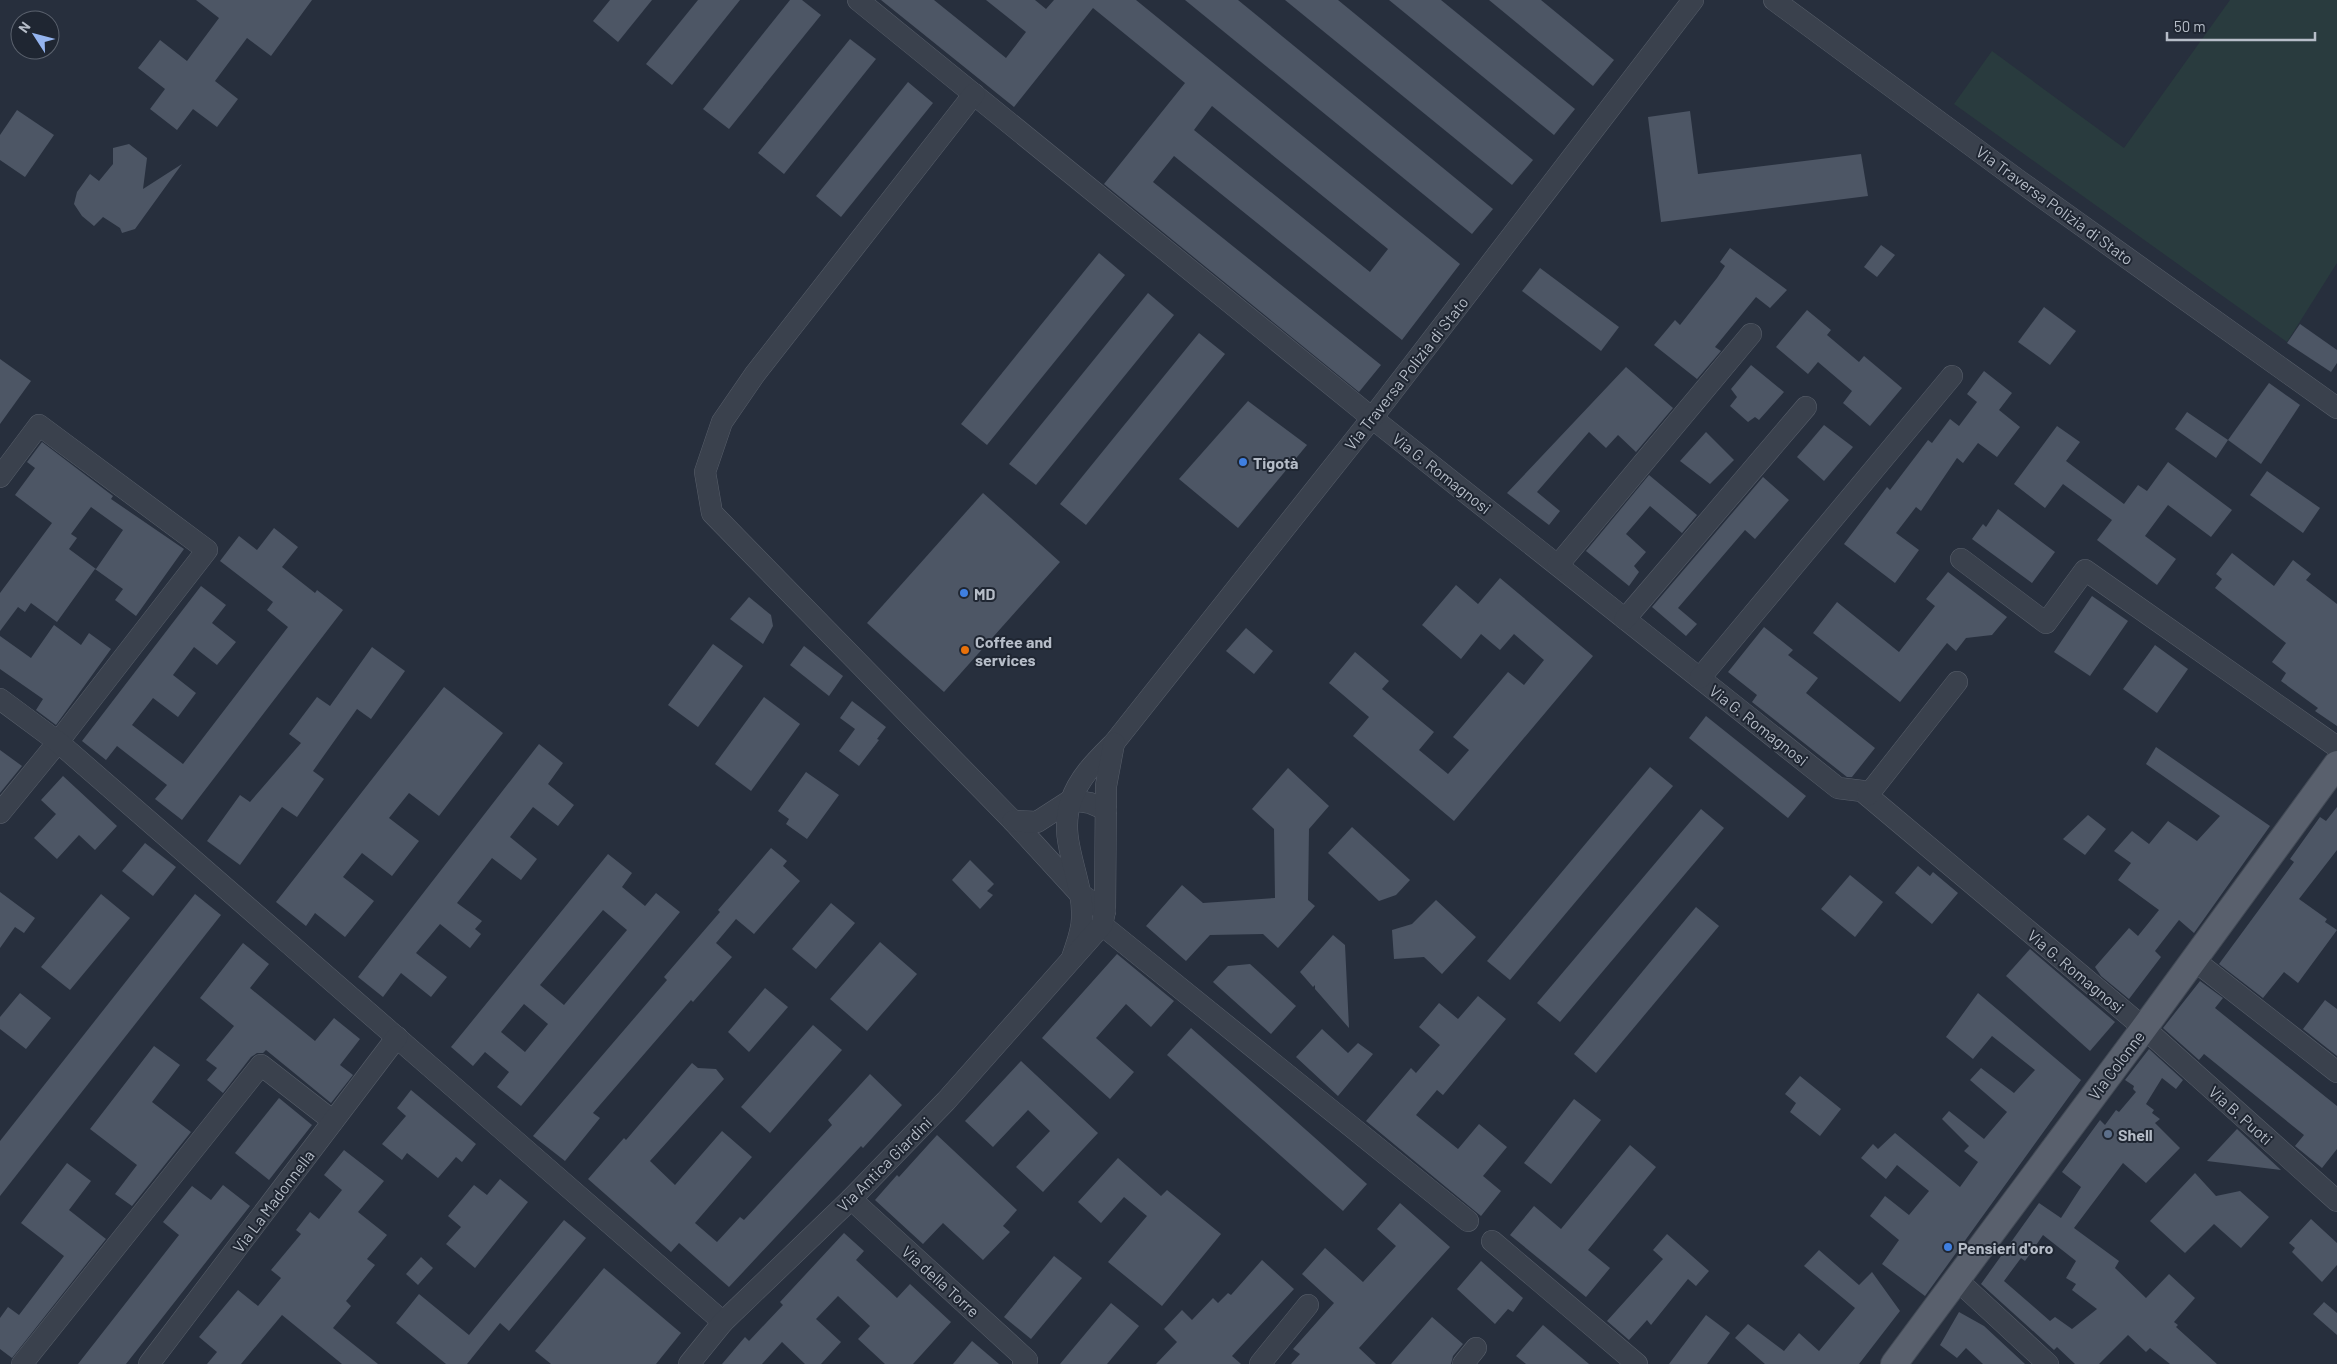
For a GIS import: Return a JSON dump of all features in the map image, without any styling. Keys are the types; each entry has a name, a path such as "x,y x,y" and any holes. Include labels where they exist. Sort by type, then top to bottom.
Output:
{"main road":[{"name":"Via Colonne","path":"1894,1364 2144,1028 2337,764"}],"street":[{"name":"Via G. Romagnosi","path":"858,0 1372,418 1838,788 1862,791 1868,795 2144,1028"},
{"name":"Via Traversa Polizia di Stato","path":"1114,743 1372,418 1693,0"},
{"name":"Via Traversa Polizia di Stato","path":"1774,0 2018,180 2337,408"},
{"path":"974,94 755,374 722,422 705,472 712,513 1104,918 1468,1221"},
{"path":"1558,566 1751,334"},
{"path":"1700,678 1952,376"},
{"path":"1625,618 1806,407"},
{"path":"0,478 39,425 207,550 58,742 0,813"},
{"path":"1961,559 2046,623 2085,570 2337,746"},
{"path":"1868,795 1957,682"},
{"path":"0,699 58,742 723,1322"},
{"path":"1104,918 1106,786 1114,743"},
{"name":"Via Antica Giardini","path":"1072,958 1079,938 1082,917 1079,892 1068,844 1067,815 1071,800 1080,783 1092,765 1114,743"},
{"path":"1012,821 1037,822 1071,800 1090,803 1106,810"},
{"path":"1072,868 1089,871 1106,866"},
{"name":"Via Antica Giardini","path":"689,1364 723,1322 850,1199 946,1101 1072,958 1104,918"},
{"path":"2194,960 2337,1072"},
{"name":"Via B. Puoti","path":"2144,1028 2337,1201"},
{"name":"Via La Madonnella","path":"149,1364 397,1037"},
{"path":"22,1364 261,1065 333,1121"},
{"name":"Via della Torre","path":"850,1199 1027,1360 1023,1364"},
{"path":"1492,1242 1637,1364"},
{"path":"1956,1280 2048,1364"},
{"path":"1260,1364 1308,1305"}],"shaded area":[{"path":"2230,0 2337,0 2337,263 2287,342 1954,104 1992,51 2124,148"}],"building":[{"path":"196,0 312,0 271,56 247,38 215,81 238,99 217,127 193,109 177,130 150,109 165,89 138,68 160,40 187,61 219,18"},
{"path":"610,0 652,0 618,42 593,21"},
{"path":"698,0 740,0 672,85 646,64"},
{"path":"790,0 802,0 821,15 729,129 703,109"},
{"path":"881,0 934,0 1006,58 1026,32 986,0 1035,0 1046,9 1054,0 1136,0 1460,264 1402,340 1174,156 1153,182 1381,365 1359,392 1104,184 1185,83 1093,8 1014,107","holes":["1212,106 1388,249 1370,272 1194,130"]},
{"path":"1185,0 1238,0 1493,209 1472,234"},
{"path":"1285,0 1338,0 1533,160 1512,185"},
{"path":"1389,0 1441,0 1575,109 1554,135"},
{"path":"1489,0 1541,0 1614,60 1593,86"},
{"path":"850,39 876,59 784,174 758,153"},
{"path":"908,82 933,103 841,217 816,196"},
{"path":"17,110 54,135 25,177 0,160 0,135"},
{"path":"1690,111 1698,174 1861,154 1868,196 1661,222 1648,117"},
{"path":"129,144 147,158 143,189 182,164 135,229 122,233 120,228 103,217 94,226 82,216 74,204 77,192 90,174 99,181 113,164 113,148"},
{"path":"1881,245 1895,255 1877,277 1864,267"},
{"path":"1730,248 1787,290 1770,308 1756,297 1715,347 1721,351 1697,379 1654,345 1675,320 1680,325 1717,278 1725,266 1720,262"},
{"path":"1099,253 1125,275 987,445 961,424"},
{"path":"1540,268 1619,327 1601,351 1522,291"},
{"path":"1148,293 1174,315 1036,485 1009,464"},
{"path":"2044,307 2076,331 2050,365 2018,342"},
{"path":"1807,310 1831,330 1827,335 1859,362 1864,356 1902,388 1870,426 1843,403 1852,391 1818,362 1808,374 1776,347"},
{"path":"2300,324 2337,350 2337,363 2331,372 2287,343"},
{"path":"1199,333 1225,354 1086,525 1060,504"},
{"path":"0,359 31,381 0,424"},
{"path":"1751,365 1784,392 1759,420 1755,417 1748,422 1730,406 1737,397 1731,389"},
{"path":"1626,367 1673,408 1636,452 1618,435 1606,448 1589,432 1537,492 1560,511 1549,525 1507,493"},
{"path":"1984,371 2012,393 1999,410 2020,427 1997,457 1978,443 1963,463 1957,458 1921,511 1916,507 1896,533 1919,550 1895,583 1844,544 1887,487 1890,490 1928,440 1932,443 1950,419 1959,426 1977,402 1967,394"},
{"path":"2269,383 2300,405 2261,464 2228,440"},
{"name":"Tigotà","path":"1248,401 1307,445 1238,528 1179,479"},
{"path":"2187,412 2228,440 2216,458 2175,429"},
{"path":"1824,425 1853,447 1824,481 1797,457"},
{"path":"2057,426 2080,442 2066,461 2124,504 2138,485 2147,491 2168,462 2232,510 2211,537 2168,505 2145,536 2176,559 2157,585 2097,540 2112,520 2063,484 2045,508 2014,484"},
{"path":"1706,432 1734,460 1710,484 1680,461"},
{"path":"42,442 113,496 111,499 184,549 136,616 115,600 123,589 95,569 57,622 31,603 25,612 18,607 0,631 0,593 52,523 15,495 35,468 27,462","holes":["91,507 123,530 96,569 69,549 77,538 71,534"]},
{"path":"2267,471 2320,508 2303,533 2250,495"},
{"path":"1649,475 1697,515 1682,533 1650,506 1626,534 1646,552 1634,566 1639,572 1629,586 1586,551"},
{"path":"1763,477 1789,500 1755,539 1745,530 1678,608 1697,624 1686,636 1652,607"},
{"name":"MD","path":"983,493 1060,562 944,692 867,623"},
{"path":"1998,509 2055,552 2032,583 1972,539 1983,524 1986,527"},
{"path":"274,528 298,547 282,567 315,593 317,590 343,610 182,820 155,799 167,785 117,746 106,760 82,741 201,586 226,605 212,623 236,642 217,665 194,647 173,675 196,693 178,717 153,698 132,725 183,764 288,627 267,610 273,602 220,561 239,536 257,550"},
{"path":"2232,553 2274,586 2293,560 2311,574 2306,580 2337,604 2337,726 2315,711 2318,708 2281,681 2286,673 2272,662 2286,643 2215,588 2222,579 2216,574"},
{"path":"1948,572 2007,617 1992,635 1966,638 1956,651 1947,643 1900,702 1813,633 1837,602 1899,652 1935,606 1926,599"},
{"path":"1500,578 1593,656 1454,821 1353,736 1369,717 1329,683 1355,652 1389,681 1382,689 1434,732 1419,750 1448,774 1469,750 1453,737 1508,672 1524,685 1544,660 1514,634 1500,650 1481,634 1461,659 1422,625 1456,585 1478,604"},
{"path":"2092,596 2128,621 2090,676 2054,652"},
{"path":"749,597 771,615 773,626 763,644 730,619"},
{"path":"54,625 81,645 89,633 111,649 56,725 36,710 43,699 0,669 0,636 31,658"},
{"path":"1764,627 1793,650 1788,655 1818,678 1806,693 1875,748 1852,777 1847,777 1752,702 1757,695 1728,672"},
{"path":"1246,628 1273,651 1254,674 1226,651"},
{"path":"713,644 743,666 698,727 668,705"},
{"path":"2155,645 2188,669 2157,713 2123,689"},
{"path":"804,646 843,676 829,696 790,665"},
{"path":"372,647 405,671 371,719 357,709 313,771 324,779 297,817 282,807 240,865 207,841 240,795 250,802 301,743 289,734 317,697 330,706"},
{"path":"444,687 503,733 439,816 409,793 389,818 419,841 392,876 362,853 343,877 374,901 345,937 315,913 306,926 276,902"},
{"path":"764,697 800,724 751,791 715,764"},
{"path":"852,701 886,727 877,739 879,740 859,766 839,751 855,729 840,718"},
{"path":"1706,716 1806,796 1788,818 1689,738"},
{"path":"539,744 563,763 548,784 574,805 558,826 533,807 510,837 537,859 521,880 492,858 457,903 482,921 475,929 481,934 470,948 440,924 416,953 447,977 431,997 401,973 383,997 358,977"},
{"path":"2156,747 2270,826 2194,933 2179,920 2155,951 2161,957 2129,999 2101,976 2095,967 2129,928 2138,936 2159,910 2118,880 2131,863 2114,851 2132,831 2149,844 2168,821 2197,841 2220,816 2146,764"},
{"path":"0,750 22,766 0,793"},
{"path":"1650,767 1673,786 1510,980 1487,961"},
{"path":"1288,768 1329,806 1309,829 1308,900 1315,906 1278,948 1263,934 1210,935 1186,961 1146,926 1182,885 1203,903 1275,898 1274,829 1252,809"},
{"path":"806,772 839,795 807,839 786,824 789,819 778,811"},
{"path":"63,776 117,826 95,850 79,835 57,859 34,838 56,814 41,800"},
{"path":"2337,807 2337,850 2299,899 2327,919 2325,922 2337,930 2298,983 2284,972 2263,998 2219,964 2294,862 2290,859 2320,817 2326,821"},
{"path":"1701,809 1724,828 1560,1022 1537,1003"},
{"path":"2088,815 2106,829 2085,855 2063,839"},
{"path":"1352,827 1410,880 1396,895 1379,901 1328,853"},
{"path":"145,843 176,867 153,896 122,871"},
{"path":"771,848 787,861 783,866 800,881 754,934 736,919 716,943 732,957 693,1002 691,1000 593,1113 600,1118 565,1161 533,1136 667,980 664,977 720,912 718,910"},
{"path":"608,854 632,873 622,887 645,906 656,893 680,912 521,1106 497,1087 509,1072 485,1052 473,1066 451,1047","holes":["603,910 627,930 564,1005 540,985","524,1004 548,1024 525,1052 501,1032"]},
{"path":"970,860 994,884 987,891 993,895 980,909 952,880"},
{"path":"1918,866 1930,876 1933,872 1958,893 1932,924 1895,893"},
{"path":"1850,875 1883,902 1855,937 1821,909"},
{"path":"0,892 35,918 24,933 15,927 0,948"},
{"path":"101,894 130,918 70,990 41,967"},
{"path":"195,894 221,915 0,1196 0,1141"},
{"path":"1436,900 1476,937 1442,974 1424,957 1394,959 1392,930 1412,924"},
{"path":"831,903 855,923 816,969 792,949"},
{"path":"1696,907 1719,926 1596,1073 1574,1054"},
{"path":"1333,935 1345,945 1349,1028 1315,989 1315,985 1313,987 1300,972"},
{"path":"880,942 917,974 867,1031 830,999"},
{"path":"243,943 269,964 250,988 315,1041 334,1018 360,1039 340,1065 353,1075 331,1103 266,1050 251,1057 223,1093 207,1080 217,1068 206,1060 234,1026 200,998"},
{"path":"2030,949 2115,1022 2090,1051 2006,976"},
{"path":"1117,954 1174,1001 1151,1027 1126,1004 1096,1038 1134,1072 1110,1099 1042,1038"},
{"path":"1250,964 1296,1006 1271,1034 1213,982 1228,966"},
{"path":"2200,981 2223,998 2215,1008 2337,1106 2337,1149 2322,1168 2295,1146 2304,1135 2204,1054 2199,1060 2163,1028"},
{"path":"765,988 788,1007 749,1052 728,1032"},
{"path":"20,993 51,1018 26,1049 0,1029 0,1017"},
{"path":"1978,993 2081,1080 1925,1296 1882,1264 1899,1240 1870,1216 1885,1196 1909,1215 1929,1191 1897,1165 1886,1179 1861,1158 1873,1144 1878,1149 1895,1133 1960,1187 1978,1162 1964,1151 1969,1146 1942,1119 1949,1111 1984,1139 2007,1112 1970,1080 1981,1068 2014,1093 2035,1070 1992,1036 1973,1059 1946,1037"},
{"path":"1478,996 1506,1019 1443,1095 1437,1090 1416,1115 1458,1149 1479,1124 1507,1147 1483,1176 1501,1191 1481,1216 1366,1121 1411,1068 1416,1073 1440,1045 1419,1027 1439,1003 1458,1019"},
{"path":"2325,1000 2337,1009 2337,1056 2303,1029"},
{"path":"813,1025 842,1050 770,1133 741,1107"},
{"path":"1191,1028 1367,1184 1343,1211 1167,1055"},
{"path":"1322,1029 1348,1053 1358,1043 1373,1054 1338,1096 1296,1057"},
{"path":"154,1046 180,1065 152,1102 191,1132 132,1206 115,1194 137,1165 90,1129"},
{"path":"2149,1049 2183,1080 2176,1089 2162,1078 2146,1104 2154,1110 2152,1113 2160,1119 2155,1123 2180,1148 2146,1183 2123,1163 2074,1228 2119,1261 2115,1268 2146,1298 2169,1274 2195,1298 2174,1322 2178,1325 2176,1327 2217,1364 2170,1364 2150,1348 2146,1352 2128,1335 2099,1364 2075,1364 2057,1347 2054,1350 1981,1284 2039,1203 2061,1218 2081,1187 2062,1172 2100,1120 2105,1125 2116,1110 2119,1112 2136,1092 2133,1089 2134,1086 2125,1080","holes":["2043,1235 2076,1261 2066,1278 2076,1284 2072,1290 2097,1309 2072,1329 2055,1317 2050,1321 2004,1281 2021,1258 2025,1261"]},
{"path":"1021,1061 1098,1133 1043,1192 1016,1167 1050,1131 1028,1110 993,1147 965,1121"},
{"path":"692,1063 698,1068 716,1069 724,1079 650,1161 675,1185 722,1131 752,1157 695,1223 717,1242 740,1217 744,1220 832,1125 828,1120 870,1074 902,1105 729,1287 679,1243 671,1252 588,1179 624,1138 626,1140"},
{"path":"1800,1076 1841,1109 1820,1136 1790,1112 1796,1103 1785,1094"},
{"path":"411,1090 476,1144 462,1162 456,1157 438,1178 407,1153 402,1160 382,1144 406,1116 397,1108"},
{"path":"279,1098 312,1125 269,1180 235,1153"},
{"path":"1574,1099 1601,1120 1551,1184 1524,1163"},
{"path":"2237,1129 2281,1170 2207,1161"},
{"path":"937,1135 1017,1210 1003,1226 1010,1232 983,1260 943,1223 923,1244 875,1200"},
{"path":"1630,1145 1656,1167 1588,1250 1610,1268 1586,1297 1510,1235 1534,1206 1561,1229"},
{"path":"344,1150 384,1181 358,1212 387,1235 367,1259 375,1265 346,1301 351,1306 333,1328 378,1364 342,1364 282,1315 241,1364 207,1364 217,1352 199,1337 238,1290 258,1306 281,1278 271,1270 301,1234 296,1230 310,1212 319,1219 342,1190 324,1175"},
{"path":"1118,1158 1161,1196 1167,1190 1221,1234 1162,1306 1108,1262 1147,1216 1124,1197 1101,1223 1078,1202"},
{"path":"67,1163 91,1181 69,1210 106,1239 12,1358 0,1349 0,1318 8,1307 19,1315 64,1256 21,1223"},
{"path":"2195,1173 2216,1196 2240,1191 2269,1217 2241,1248 2214,1224 2185,1253 2150,1221"},
{"path":"500,1179 528,1202 475,1268 446,1244 461,1227 448,1216 474,1185 487,1195"},
{"path":"223,1185 250,1206 126,1364 78,1364 179,1235 163,1222 192,1186 211,1200"},
{"path":"1400,1203 1450,1247 1359,1348 1376,1364 1291,1364 1300,1354 1293,1349 1334,1303 1302,1274 1325,1248 1363,1282 1396,1246 1377,1229"},
{"path":"2311,1219 2337,1243 2337,1265 2322,1282 2292,1252 2295,1248 2289,1243"},
{"path":"564,1220 586,1238 509,1331 500,1323 467,1364 446,1364 396,1323 419,1294 469,1335"},
{"path":"844,1233 864,1251 856,1260 897,1298 910,1284 951,1322 913,1364 885,1364 858,1339 870,1326 838,1296 816,1319 841,1342 821,1364 805,1364 782,1342 762,1364 722,1364 745,1337 749,1341 783,1305 780,1302"},
{"path":"1667,1234 1709,1271 1696,1286 1688,1279 1651,1325 1647,1320 1629,1340 1607,1321 1663,1259 1653,1250"},
{"path":"1819,1250 1859,1285 1872,1272 1900,1311 1859,1364 1765,1364 1735,1338 1748,1324 1784,1351 1799,1333 1819,1351 1855,1308 1804,1266"},
{"path":"1054,1256 1082,1278 1031,1339 1004,1317"},
{"path":"421,1257 433,1268 418,1285 406,1274"},
{"path":"1262,1260 1294,1289 1232,1356 1241,1364 1156,1364 1177,1342 1164,1329 1182,1310 1192,1320 1213,1298 1218,1303 1228,1293 1231,1295"},
{"path":"1481,1261 1523,1298 1513,1312 1508,1309 1495,1324 1457,1289"},
{"path":"604,1268 681,1333 656,1364 551,1364 535,1351"},
{"path":"2324,1302 2337,1313 2337,1335 2313,1314"},
{"path":"1111,1303 1139,1326 1107,1364 1060,1364"},
{"path":"1959,1312 1984,1326 2025,1364 1983,1364 1966,1348 1957,1358 1940,1345"},
{"path":"1706,1315 1730,1333 1707,1364 1669,1364"},
{"path":"1432,1317 1463,1344 1453,1356 1451,1364 1391,1364"},
{"path":"1543,1325 1589,1364 1526,1364 1516,1356"},
{"path":"972,1341 999,1364 953,1364"}],"place":[{"name":"Tigotà","path":"1243,462"},
{"name":"MD","path":"964,593"},
{"name":"Coffee and services","path":"965,650"},
{"name":"Shell","path":"2108,1134"},
{"name":"Pensieri d'oro","path":"1948,1247"}]}
